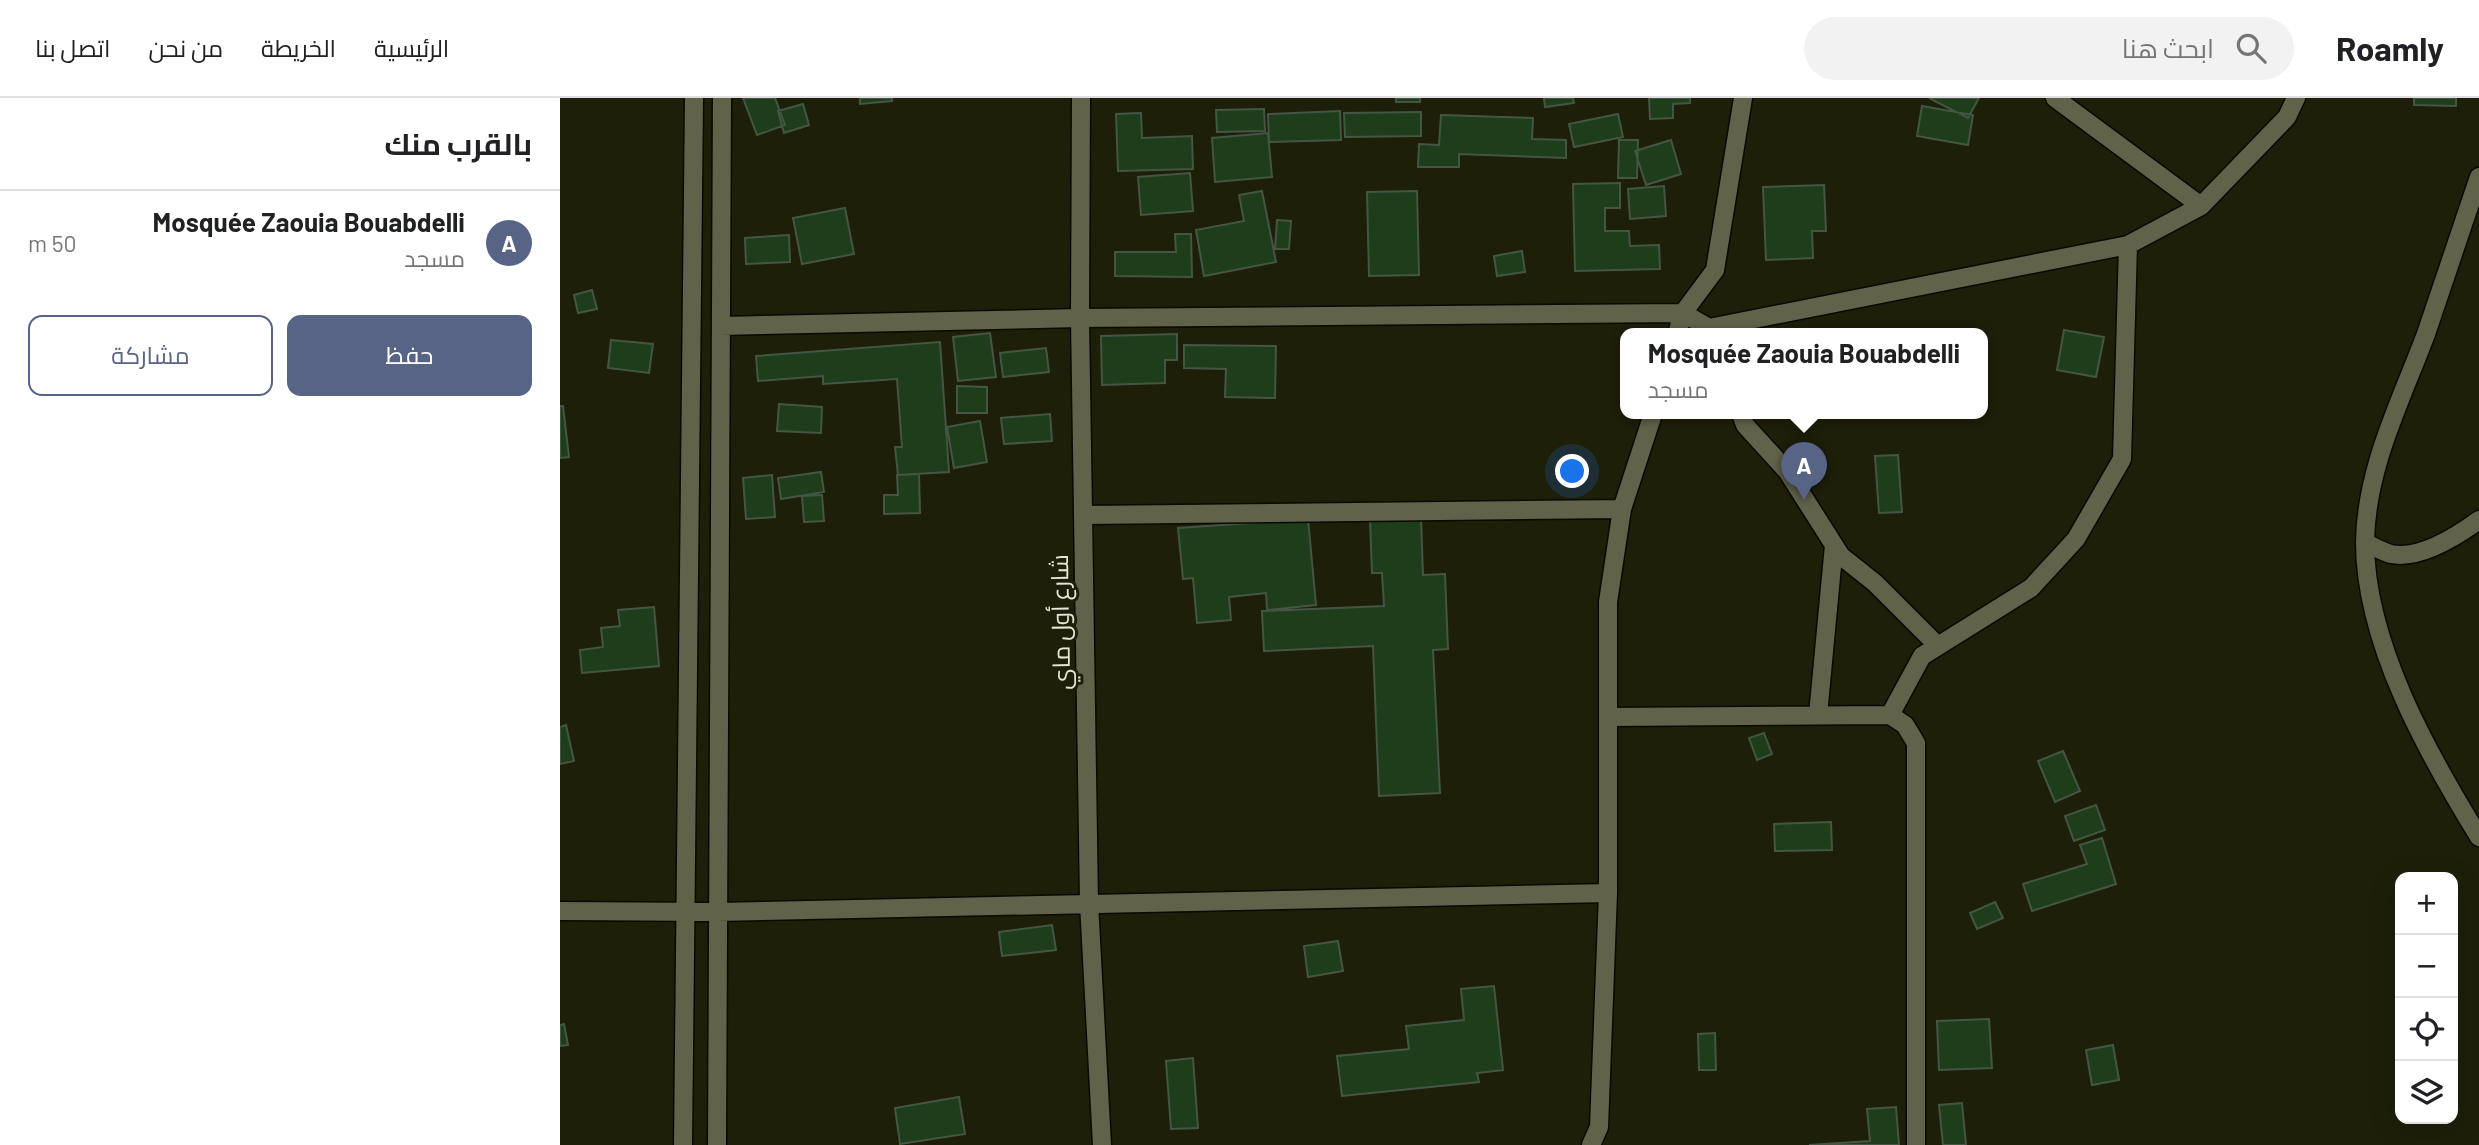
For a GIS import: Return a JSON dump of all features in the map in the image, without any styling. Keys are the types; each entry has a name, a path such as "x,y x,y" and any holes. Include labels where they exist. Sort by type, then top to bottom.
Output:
{"street":[{"path":"683,1145 694,98"},
{"path":"717,1145 722,98"},
{"name":"شارع أول ماي","path":"1081,98 1080,318 1089,904 1101,1145"},
{"path":"1679,328 1683,313 1715,270 1743,98"},
{"path":"2055,98 2201,206"},
{"path":"1725,328 2128,245 2201,206 2287,117 2296,98"},
{"path":"2479,177 2426,335 2384,439 2371,491 2365,543 2381,635 2399,685 2423,741 2479,837"},
{"path":"1890,715 1922,656 2031,588 2076,539 2122,458 2128,245"},
{"path":"721,326 1080,318 1683,313 1706,328"},
{"path":"1591,1145 1599,1127 1608,893 1608,602 1622,509 1651,419"},
{"path":"1743,419 1745,425 1787,471 1833,545 1937,645"},
{"path":"1085,515 1622,509"},
{"path":"2365,543 2392,554 2414,553 2459,534 2479,520"},
{"path":"1818,715 1833,545"},
{"path":"1608,717 1890,715 1905,725 1916,743 1916,1145"},
{"path":"560,911 717,912 1608,893"}],"building":[{"path":"743,98 775,98 785,125 757,135"},
{"path":"860,98 892,98 892,101 860,104"},
{"path":"1396,98 1420,98 1420,102 1396,102"},
{"path":"1544,98 1573,98 1574,103 1545,107"},
{"path":"1649,98 1690,98 1690,103 1673,104 1673,118 1650,119"},
{"path":"1929,98 1979,98 1968,118"},
{"path":"2414,98 2456,98 2456,106 2414,105"},
{"path":"803,104 809,125 784,133 778,111"},
{"path":"1922,106 1973,115 1968,145 1917,136"},
{"path":"1264,109 1265,131 1217,132 1216,110"},
{"path":"1340,111 1341,140 1269,142 1268,114"},
{"path":"1421,112 1421,136 1345,137 1344,113"},
{"path":"1141,113 1142,138 1192,136 1193,169 1118,171 1116,114"},
{"path":"1618,114 1623,137 1574,147 1569,124"},
{"path":"1441,115 1533,118 1532,139 1566,140 1566,158 1459,154 1459,167 1418,167 1419,144 1439,145"},
{"path":"1268,133 1272,177 1215,182 1212,138"},
{"path":"1619,140 1638,140 1637,178 1618,178"},
{"path":"1671,140 1681,174 1646,185 1635,151"},
{"path":"1190,173 1193,211 1141,215 1138,177"},
{"path":"1620,183 1620,208 1605,208 1605,231 1629,231 1630,246 1659,245 1660,269 1575,271 1573,184"},
{"path":"1824,185 1826,231 1812,231 1813,258 1766,260 1763,187"},
{"path":"1664,186 1666,216 1630,219 1628,189"},
{"path":"1262,191 1276,262 1204,276 1196,230 1244,221 1239,195"},
{"path":"1417,191 1419,275 1369,276 1367,192"},
{"path":"845,208 854,254 802,264 793,218"},
{"path":"1277,220 1291,221 1289,249 1275,249"},
{"path":"1175,234 1191,234 1192,277 1115,276 1115,252 1176,252"},
{"path":"789,235 790,262 746,264 745,238"},
{"path":"1522,251 1525,272 1497,276 1494,256"},
{"path":"592,290 597,309 578,313 574,295"},
{"path":"2064,330 2104,337 2096,377 2057,370"},
{"path":"990,333 996,377 958,381 953,337"},
{"path":"1177,334 1177,360 1165,360 1165,383 1102,385 1101,336"},
{"path":"611,340 653,344 649,373 608,368"},
{"path":"940,342 949,472 898,475 895,447 902,447 897,379 823,384 823,376 758,381 756,356"},
{"path":"1184,345 1276,346 1275,398 1225,397 1226,369 1184,368"},
{"path":"1046,348 1049,372 1003,377 1000,353"},
{"path":"957,386 987,387 987,413 957,413"},
{"path":"779,404 822,407 821,433 777,431"},
{"path":"560,406 563,406 569,457 560,458"},
{"path":"1050,414 1052,441 1004,444 1001,418"},
{"path":"980,421 987,462 954,468 947,427"},
{"path":"1898,455 1902,512 1879,513 1875,456"},
{"path":"821,472 824,492 781,499 778,478"},
{"path":"919,474 920,513 884,514 884,495 898,495 897,475"},
{"path":"772,475 775,517 746,519 743,478"},
{"path":"822,495 824,521 804,522 802,496"},
{"path":"1421,518 1423,575 1445,574 1448,649 1433,650 1440,793 1379,796 1373,646 1264,651 1262,611 1384,606 1382,573 1372,573 1370,520"},
{"path":"1308,519 1316,605 1267,610 1266,593 1229,597 1231,620 1197,623 1193,578 1183,579 1178,528"},
{"path":"654,607 659,666 582,673 580,650 603,647 601,628 620,626 618,610"},
{"path":"566,725 574,761 560,764 560,727"},
{"path":"1764,733 1772,754 1757,760 1749,738"},
{"path":"2063,751 2080,791 2055,802 2038,761"},
{"path":"2096,805 2105,830 2074,841 2065,816"},
{"path":"1831,822 1832,850 1775,851 1774,824"},
{"path":"2102,838 2116,884 2032,911 2023,884 2087,864 2080,845"},
{"path":"1995,902 2003,918 1977,929 1970,913"},
{"path":"1052,925 1056,950 1002,956 999,932"},
{"path":"1338,941 1343,971 1308,977 1304,946"},
{"path":"1494,986 1503,1070 1477,1073 1479,1082 1342,1096 1337,1056 1409,1049 1406,1026 1464,1020 1461,989"},
{"path":"1989,1019 1992,1068 1939,1070 1937,1021"},
{"path":"564,1024 568,1045 560,1046 560,1025"},
{"path":"1715,1033 1716,1070 1699,1070 1698,1034"},
{"path":"2113,1045 2119,1080 2092,1085 2086,1050"},
{"path":"1193,1058 1198,1128 1171,1129 1166,1061"},
{"path":"959,1097 965,1134 900,1144 895,1108"},
{"path":"1962,1103 1966,1145 1943,1145 1939,1105"},
{"path":"1896,1107 1899,1145 1809,1145 1870,1141 1867,1109"}],"place":[{"name":"Mosquée Zaouia Bouabdelli","path":"1804,500"}]}
